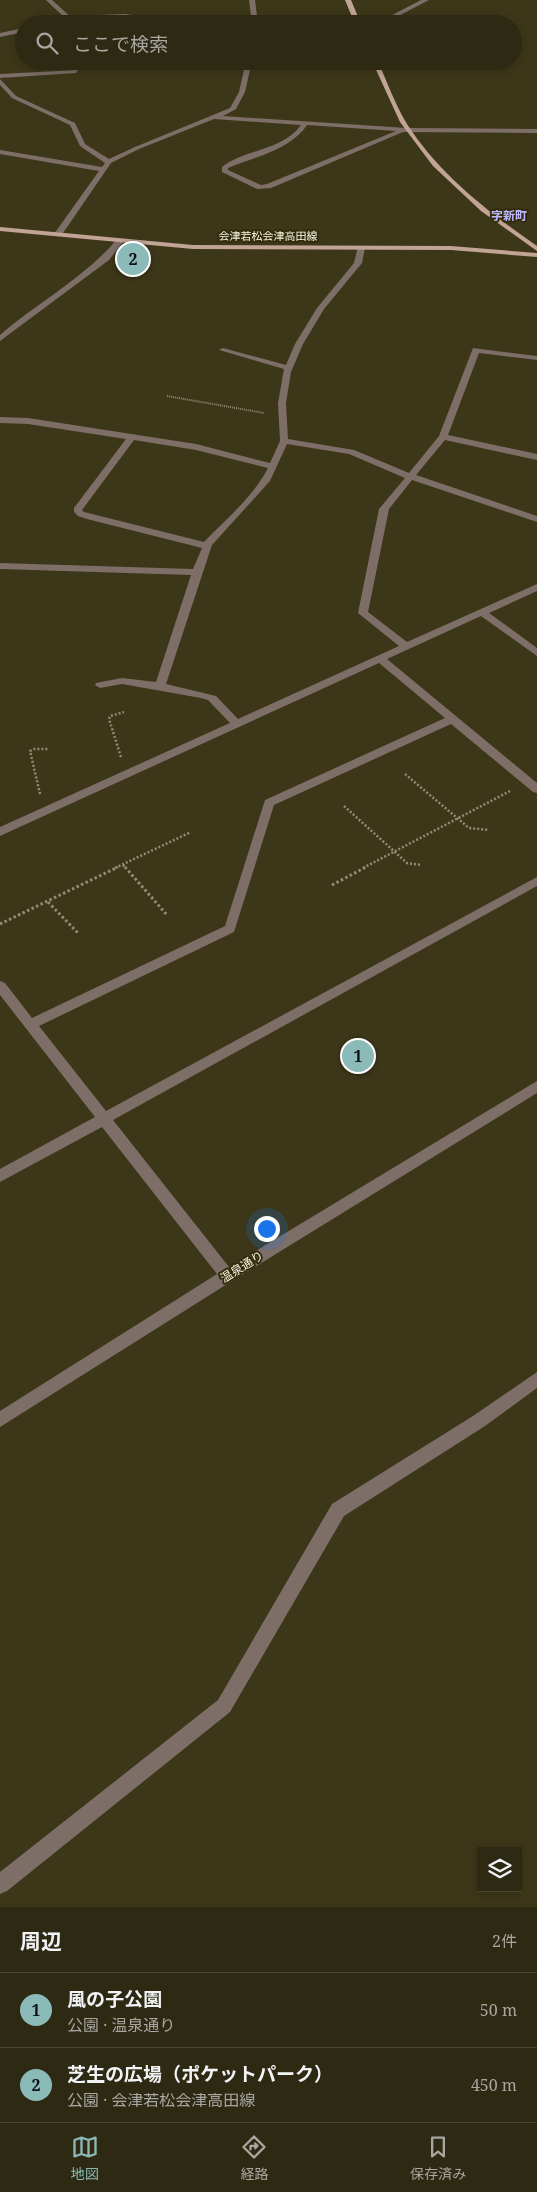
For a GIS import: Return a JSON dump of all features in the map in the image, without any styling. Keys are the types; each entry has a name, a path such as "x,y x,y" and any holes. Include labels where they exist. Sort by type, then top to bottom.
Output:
{"main road":[{"path":"348,0 354,15"},
{"path":"379,70 408,130 448,176 496,220 537,249"},
{"name":"会津若松会津高田線","path":"0,229 193,247 451,248 537,255"}],"street":[{"path":"49,0 65,15"},
{"path":"252,0 254,15"},
{"path":"396,15 426,0"},
{"path":"0,34 15,32"},
{"path":"58,234 109,162 137,148 233,109 242,92 247,70"},
{"path":"0,76 76,71"},
{"path":"0,81 14,97 73,124 82,145 109,162"},
{"path":"214,117 408,130 537,132"},
{"path":"305,124 302,130 291,139 225,167 224,171 260,187 268,186 408,130"},
{"path":"0,152 103,169"},
{"path":"0,339 28,315 106,258 120,241"},
{"path":"160,686 196,572 207,546 247,504 267,479 284,441 282,403 289,368 299,344 321,308 358,263 361,248"},
{"path":"223,350 289,368"},
{"path":"406,647 363,613 384,509 409,476 443,437 476,350 537,358"},
{"path":"0,420 28,421 196,447 273,467"},
{"path":"443,437 537,457"},
{"path":"131,438 77,510 90,517 207,546"},
{"path":"284,441 351,452 409,476 537,519"},
{"path":"0,566 196,572"},
{"path":"0,832 537,588"},
{"path":"482,612 537,653"},
{"path":"380,659 532,786"},
{"path":"100,686 112,681 122,681 204,695 212,698 237,724"},
{"path":"30,1025 230,929 269,803 452,719"},
{"path":"0,1176 537,882"},
{"path":"0,986 227,1276"},
{"name":"温泉通り","path":"0,1420 227,1276 537,1086"},
{"path":"0,1884 224,1706 338,1510 479,1421 537,1379"}],"path":[{"path":"166,396 283,416"},
{"path":"124,712 110,716 109,719 121,757 137,769"},
{"path":"45,811 30,751 34,749 49,749"},
{"path":"405,774 469,828 489,830"},
{"path":"332,885 458,819 532,786"},
{"path":"344,806 407,863 421,865"},
{"path":"0,924 191,832"},
{"path":"123,865 167,915"},
{"path":"48,902 78,933"}],"place":[{"name":"芝生の広場（ポケットパーク）","path":"133,259"},
{"name":"風の子公園","path":"358,1056"}],"district":[{"name":"字新町","path":"509,216"}]}
